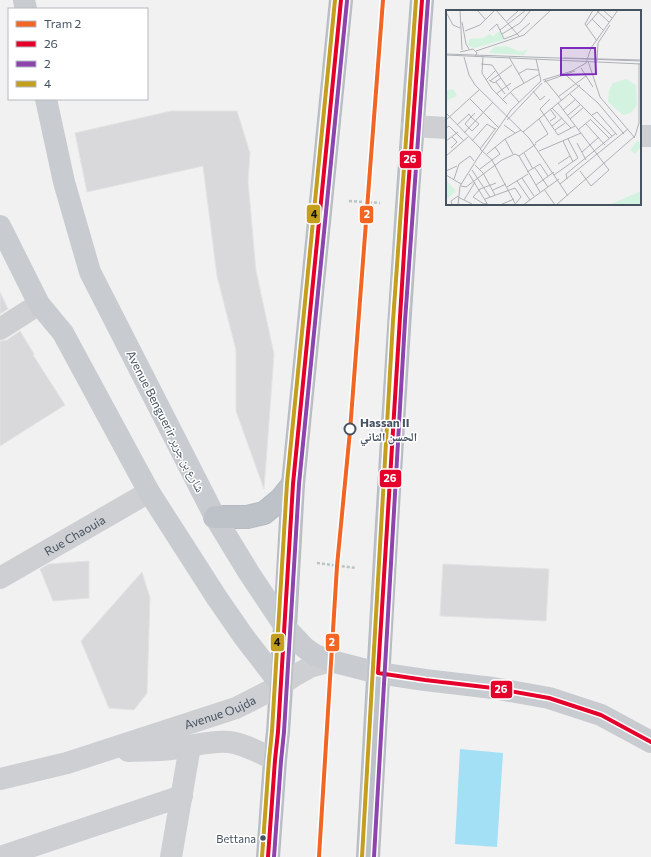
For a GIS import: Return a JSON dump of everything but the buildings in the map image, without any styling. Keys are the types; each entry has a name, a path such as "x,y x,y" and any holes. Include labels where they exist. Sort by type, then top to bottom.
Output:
{"highway":[{"path":"268,857 278,732 293,484 341,0"},
{"path":"368,857 407,204 422,0"},
{"path":"215,517 247,517 264,513 281,499 293,484"}],"main road":[{"name":"Avenue Benguerir شارع بن جرير","path":"46,100 64,182 90,272 215,517 249,573 285,627 305,648 316,655 331,661 378,673 493,688 549,698 601,715 651,742"},
{"path":"0,226 38,304 63,333 149,492 222,604 281,685"}],"street":[{"path":"412,126 446,128"},
{"path":"0,329 38,304"},
{"name":"Rue Chaouia","path":"0,578 149,492"},
{"name":"Avenue Oujda","path":"0,778 67,763 236,708 281,685 310,667 331,661"},
{"name":"Avenue Oujda","path":"103,751 172,749 213,742 228,742 256,750 275,760"},
{"path":"171,857 190,746"},
{"path":"0,857 182,796"}],"path":[{"path":"321,200 407,204"}],"water":[{"path":"460,749 503,753 497,847 455,844"}],"tram line":[{"name":"2","path":"319,857 337,566 350,431 383,0"}],"transit line":[{"name":"4","path":"262,857 272,731 287,483 335,0"},
{"name":"26","path":"268,857 278,732 293,484 341,0"},
{"name":"4","path":"362,857 393,321 416,0"},
{"name":"26","path":"422,0 407,204 378,673 493,688 549,698 601,715 651,742"},
{"name":"2","path":"374,857 405,321 428,0"},
{"name":"2","path":"274,857 284,732 299,484 347,1"}],"place":[{"name":"Hassan II الحسن الثاني","path":"350,429"},
{"name":"Bettana","path":"263,838"}]}
